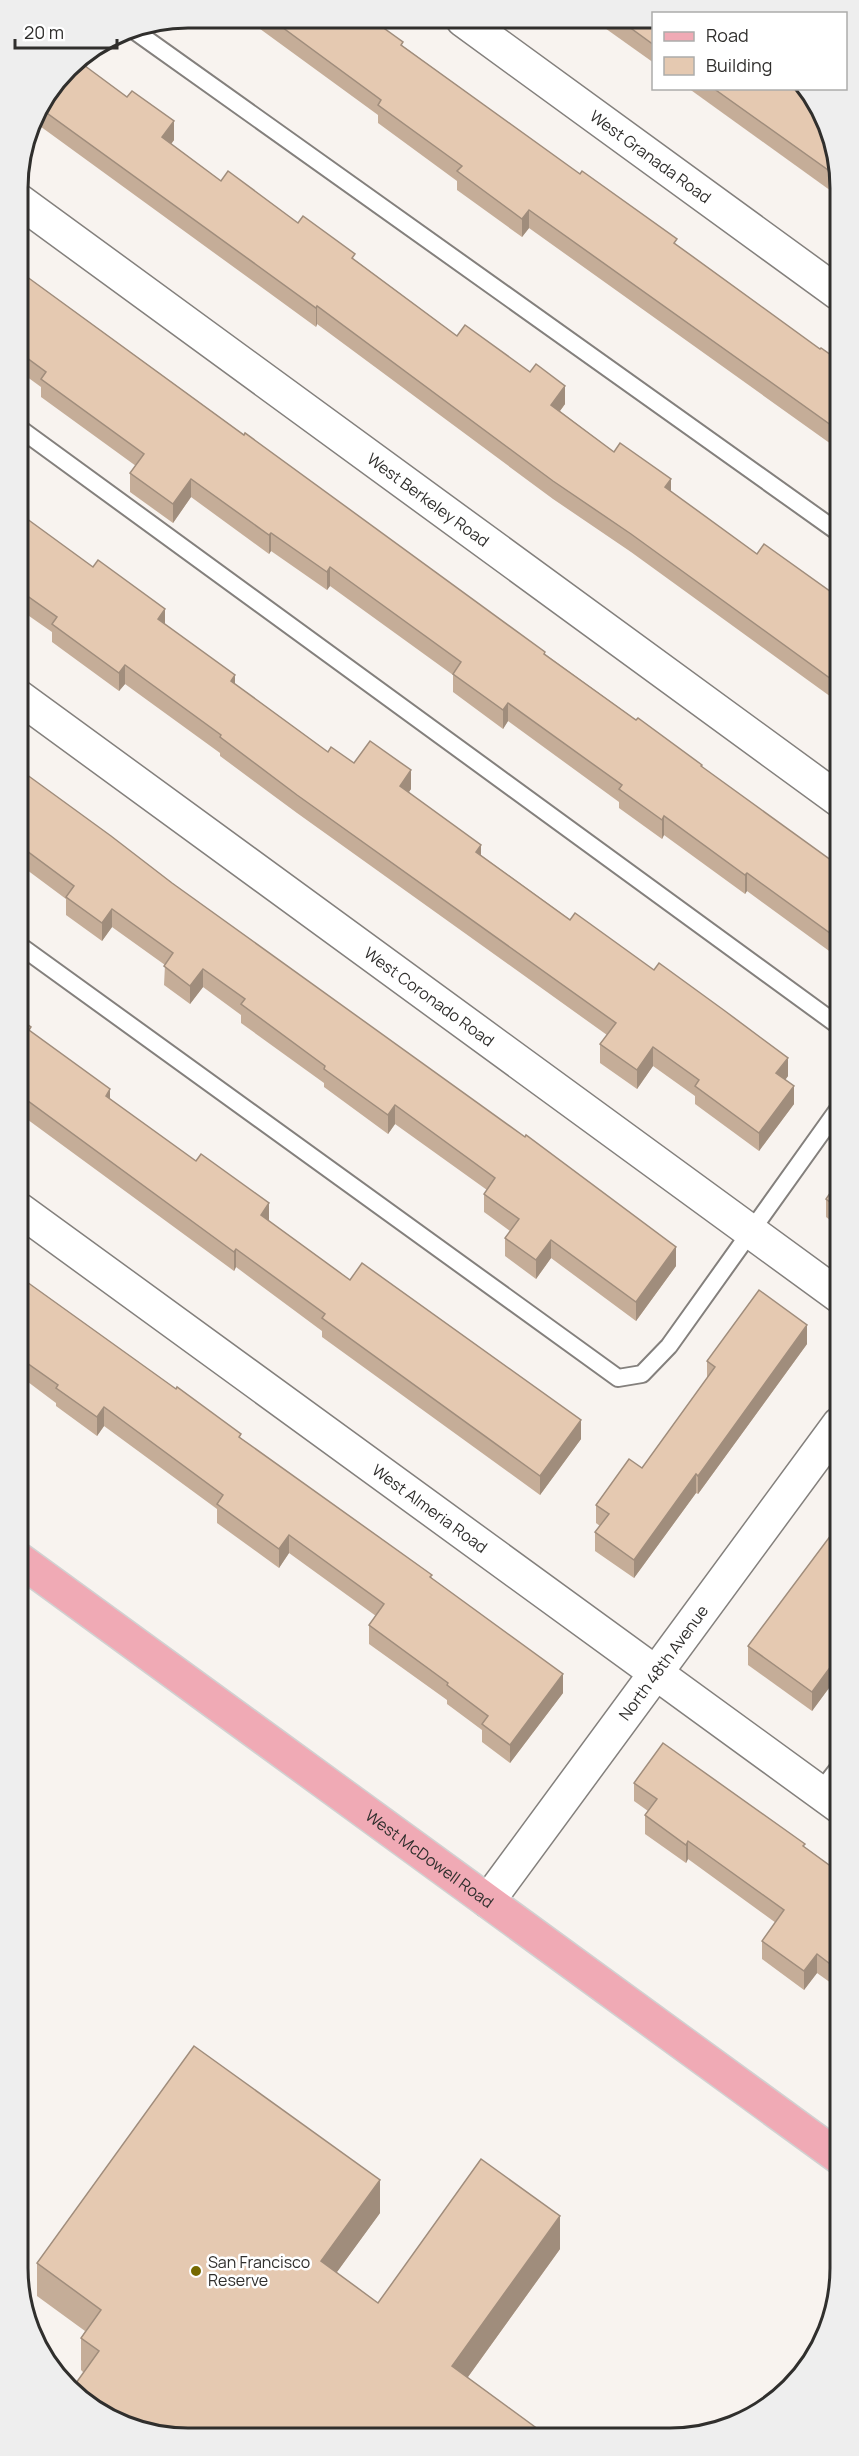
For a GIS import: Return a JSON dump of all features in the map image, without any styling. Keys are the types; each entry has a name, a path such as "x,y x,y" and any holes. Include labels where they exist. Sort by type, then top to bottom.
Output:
{"main road":[{"name":"West McDowell Road","path":"28,1566 830,2151"}],"street":[{"name":"West Granada Road","path":"474,28 830,287"},
{"name":"West Berkeley Road","path":"29,208 830,794"},
{"name":"West Coronado Road","path":"29,704 830,1289"},
{"name":"West Almeria Road","path":"29,1216 656,1671 830,1800"},
{"name":"North 48th Avenue","path":"488,1901 830,1436"}],"lane":[{"path":"142,36 830,526"},
{"path":"29,435 830,1019"},
{"path":"29,951 618,1378 642,1374 669,1346 830,1120"}],"building":[{"path":"283,28 384,28 403,42 401,45 580,174 582,171 677,239 674,243 830,354 830,424 529,210 522,219 457,171 462,166 378,105 381,100"},
{"path":"631,28 652,28 652,44"},
{"path":"85,66 127,97 132,91 174,121 162,137 221,181 228,171 298,223 303,216 355,254 352,258 457,336 465,325 530,372 536,364 565,386 551,405 614,452 620,443 671,479 665,487 757,554 764,544 830,591 830,678 631,534 553,481 317,306 316,308 48,114 75,75"},
{"path":"716,90 796,90 814,118 822,137 829,171"},
{"path":"29,278 830,859 830,933 664,816 662,820 619,789 622,785 508,703 503,710 453,674 461,662 330,567 327,572 271,533 269,535 191,479 173,504 130,473 144,454 41,379 46,372 29,359"},
{"path":"29,520 93,567 98,560 165,609 158,619 235,675 231,681 328,752 331,747 354,763 370,741 411,770 400,786 481,845 476,852 570,920 575,913 654,970 659,963 725,1011 788,1058 776,1073 794,1086 759,1133 695,1086 699,1080 653,1047 637,1070 600,1044 616,1023 297,795 220,737 221,735 125,665 119,673 52,624 57,617 29,597"},
{"path":"29,776 172,883 525,1137 526,1135 676,1247 636,1302 551,1240 536,1260 505,1238 519,1219 484,1194 495,1178 395,1105 388,1115 324,1069 325,1066 241,1004 245,999 203,969 190,986 164,966 173,953 112,909 102,923 66,897 74,886 29,852"},
{"path":"29,1025 31,1027 29,1030 110,1089 106,1096 196,1161 201,1154 269,1203 261,1215 350,1280 362,1263 581,1420 540,1476 322,1318 325,1314 236,1249 234,1252 29,1101"},
{"path":"28,1283 176,1389 177,1387 241,1434 239,1437 432,1575 430,1577 563,1674 510,1745 482,1724 488,1716 447,1685 448,1683 369,1625 384,1604 289,1535 279,1549 217,1504 223,1495 104,1407 97,1417 56,1388 58,1385 28,1364"},
{"path":"759,1290 807,1325 634,1560 595,1532 609,1514 596,1505 629,1459 642,1468 715,1367 707,1361"},
{"path":"830,1536 830,1668 812,1692 748,1646"},
{"path":"663,1743 805,1844 803,1846 830,1866 830,1964 817,1954 804,1971 762,1941 784,1910 688,1841 686,1845 645,1815 657,1799 634,1783"},
{"name":"San Francisco Reserve","path":"194,2046 380,2180 321,2261 378,2303 481,2159 560,2216 452,2366 536,2428 189,2428 147,2422 109,2406 77,2382 99,2351 81,2338 101,2310 37,2263"}],"place":[{"name":"San Francisco Reserve","path":"196,2271"}]}
